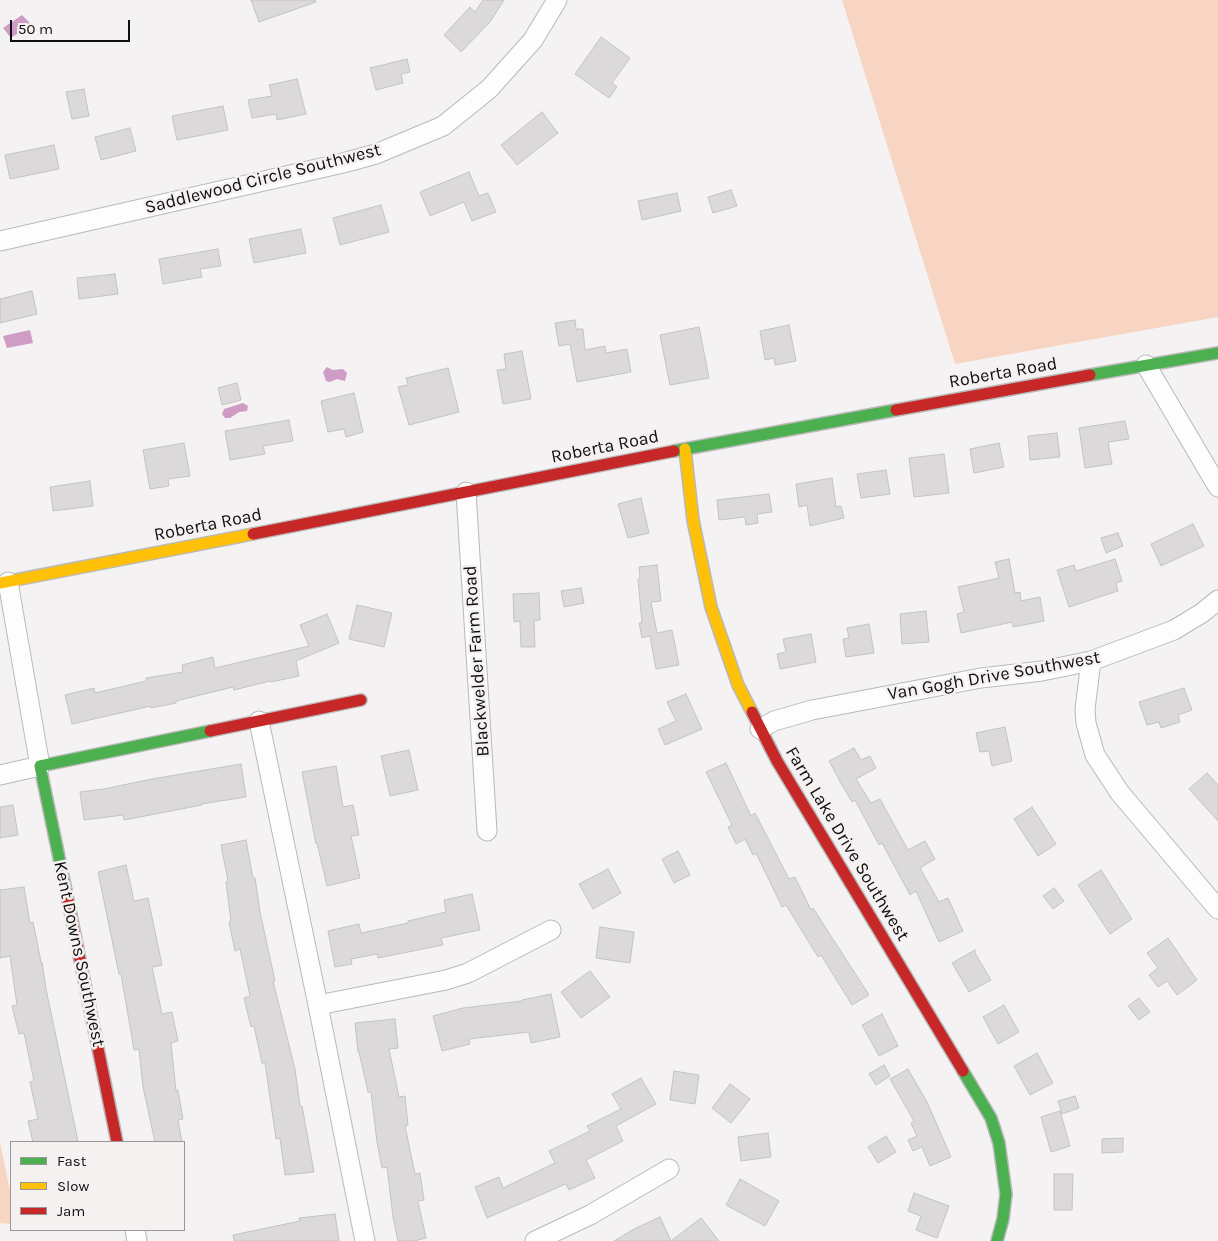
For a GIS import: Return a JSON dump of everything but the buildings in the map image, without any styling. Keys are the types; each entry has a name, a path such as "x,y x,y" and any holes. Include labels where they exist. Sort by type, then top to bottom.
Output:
{"street":[{"name":"Saddlewood Circle Southwest","path":"0,241 343,163 376,154 443,126 489,89 533,40 557,0"},
{"name":"Roberta Road","path":"4,582 685,449 1218,353"},
{"path":"1146,365 1218,487"},
{"name":"Farm Lake Drive Southwest","path":"685,449 693,520 711,607 738,685 777,761 824,843 991,1118 1000,1143 1006,1194 1003,1219 997,1241"},
{"name":"Blackwelder Farm Road","path":"466,492 487,830"},
{"path":"4,582 40,766"},
{"name":"Van Gogh Drive Southwest","path":"760,729 774,721 812,710 981,678 1091,662 1174,630 1202,613 1218,600"},
{"path":"1091,662 1085,709 1086,723 1095,755 1120,793 1218,909"},
{"path":"0,775 361,700"},
{"path":"259,721 365,1241"},
{"name":"Kent Downs Southwest","path":"40,766 117,1141"},
{"path":"318,1005 446,980 468,973 551,930"},
{"path":"535,1241 590,1215 669,1169"}],"shaded area":[{"path":"842,0 1218,0 1218,317 955,364"},
{"path":"22,15 31,24 11,38 3,28"},
{"path":"30,330 33,343 7,348 3,336"},
{"path":"327,367 333,370 343,369 347,373 345,381 337,379 330,382 326,381 323,372"},
{"path":"243,403 248,406 247,411 239,412 230,418 225,418 222,414 224,409"},
{"path":"0,1142 10,1191 10,1224 0,1223"}],"traffic: fast":[{"path":"1090,375 1218,353"},
{"path":"674,451 896,410"},
{"path":"66,891 40,766 210,731"},
{"path":"963,1071 991,1118 999,1143 1006,1194 1003,1219 997,1241"}],"traffic: slow":[{"path":"685,449 693,520 711,607 738,685 752,712"},
{"path":"0,583 253,534"}],"traffic: jam":[{"path":"896,410 1090,375"},
{"path":"253,534 674,451"},
{"path":"210,731 361,700"},
{"path":"752,712 777,761 963,1071"},
{"path":"66,891 117,1141"}]}
